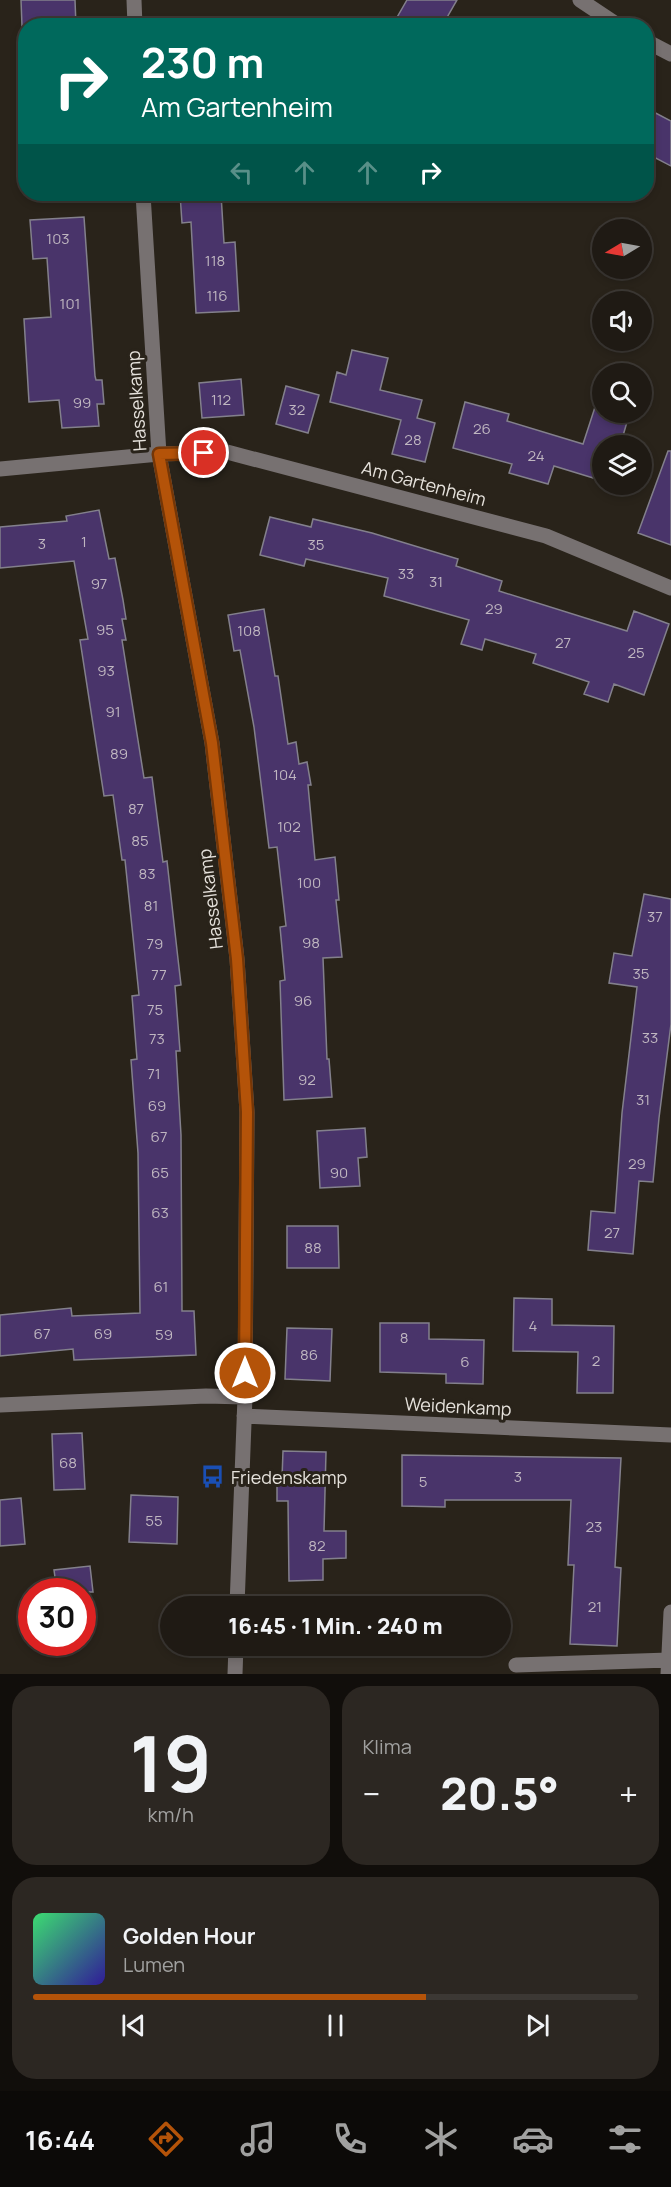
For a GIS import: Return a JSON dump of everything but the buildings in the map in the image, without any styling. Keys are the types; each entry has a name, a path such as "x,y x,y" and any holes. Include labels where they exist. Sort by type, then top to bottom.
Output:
{"street":[{"path":"134,0 135,18"},
{"path":"580,0 607,18"},
{"path":"654,45 671,54"},
{"name":"Hasselkamp","path":"143,201 159,454 212,743 237,959 247,1112 245,1396 237,1596"},
{"name":"Am Gartenheim","path":"159,454 227,452 385,493 546,536 671,588"},
{"path":"0,469 159,454"},
{"path":"0,1405 245,1396"},
{"name":"Weidenkamp","path":"244,1416 671,1435"},
{"path":"516,1665 669,1667 671,1612"},
{"path":"235,1674 236,1656"}],"place":[{"name":"Friedenskamp","path":"213,1477"}],"route":[{"path":"204,453 159,454 212,743 237,959 247,1112 245,1373"}]}
